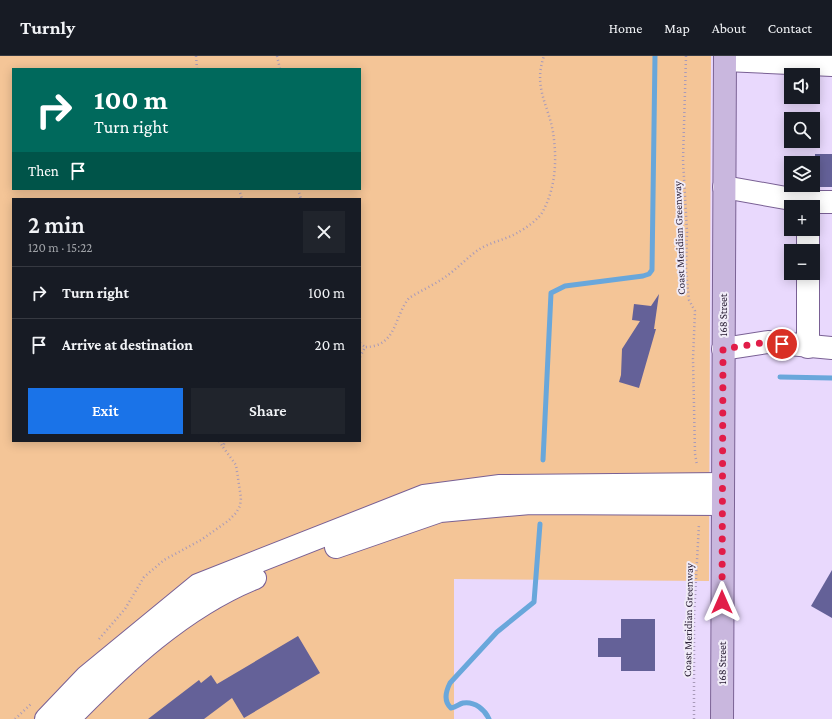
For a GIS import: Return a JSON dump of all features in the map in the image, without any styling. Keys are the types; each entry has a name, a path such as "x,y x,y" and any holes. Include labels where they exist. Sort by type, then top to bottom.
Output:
{"main road":[{"name":"168 Street","path":"722,719 725,58"}],"lane":[{"path":"725,58 832,65"},
{"path":"724,187 788,200"},
{"path":"820,203 832,202"},
{"path":"808,280 808,346"},
{"path":"723,349 768,342 832,348"},
{"path":"46,719 86,677 198,585 424,496 500,486 723,494"},
{"path":"69,719 118,670 181,620 232,588 354,539 440,511 530,503 723,494"}],"path":[{"path":"196,56 197,68"},
{"path":"277,56 280,68"},
{"path":"361,344 365,346 370,346 390,335 394,330 404,304 409,298 448,276 483,247 516,233 537,218 544,210 553,187 556,159 553,131 542,97 541,86 544,56"},
{"name":"Coast Meridian Greenway","path":"686,56 683,160 687,232 686,271 689,300 695,311 693,359 695,454 698,465"},
{"path":"361,355 365,346"},
{"path":"96,642 125,608 144,576 164,560 217,528 236,513 240,506 241,498 236,465 220,442"},
{"path":"223,447 225,442"},
{"name":"Coast Meridian Greenway","path":"694,719 694,616 699,522"},
{"path":"15,719 37,698"}],"shaded area":[{"path":"0,56 711,56 709,581 454,579 454,719 0,719"}],"building":[{"path":"815,154 832,154 832,187 820,187 820,156 815,156"},
{"path":"659,294 654,329 656,329 639,388 619,382 621,375 622,349 640,321 632,320 634,304 651,306"},
{"path":"832,570 832,618 811,606"},
{"path":"621,619 655,619 655,671 621,671 621,657 598,657 598,638 621,638"},
{"path":"298,636 320,673 244,718 232,698 204,719 148,719 199,680 201,683 211,675 217,684"}],"waterway":[{"path":"543,460 551,293 565,286 643,276 649,274 652,270 655,56"},
{"path":"780,377 832,378"},
{"path":"489,719 482,709 472,703 463,703 451,708 446,699 447,689 450,683 497,632 534,602 540,524"}],"route":[{"path":"722,602 723,349 768,342 782,344"}]}
